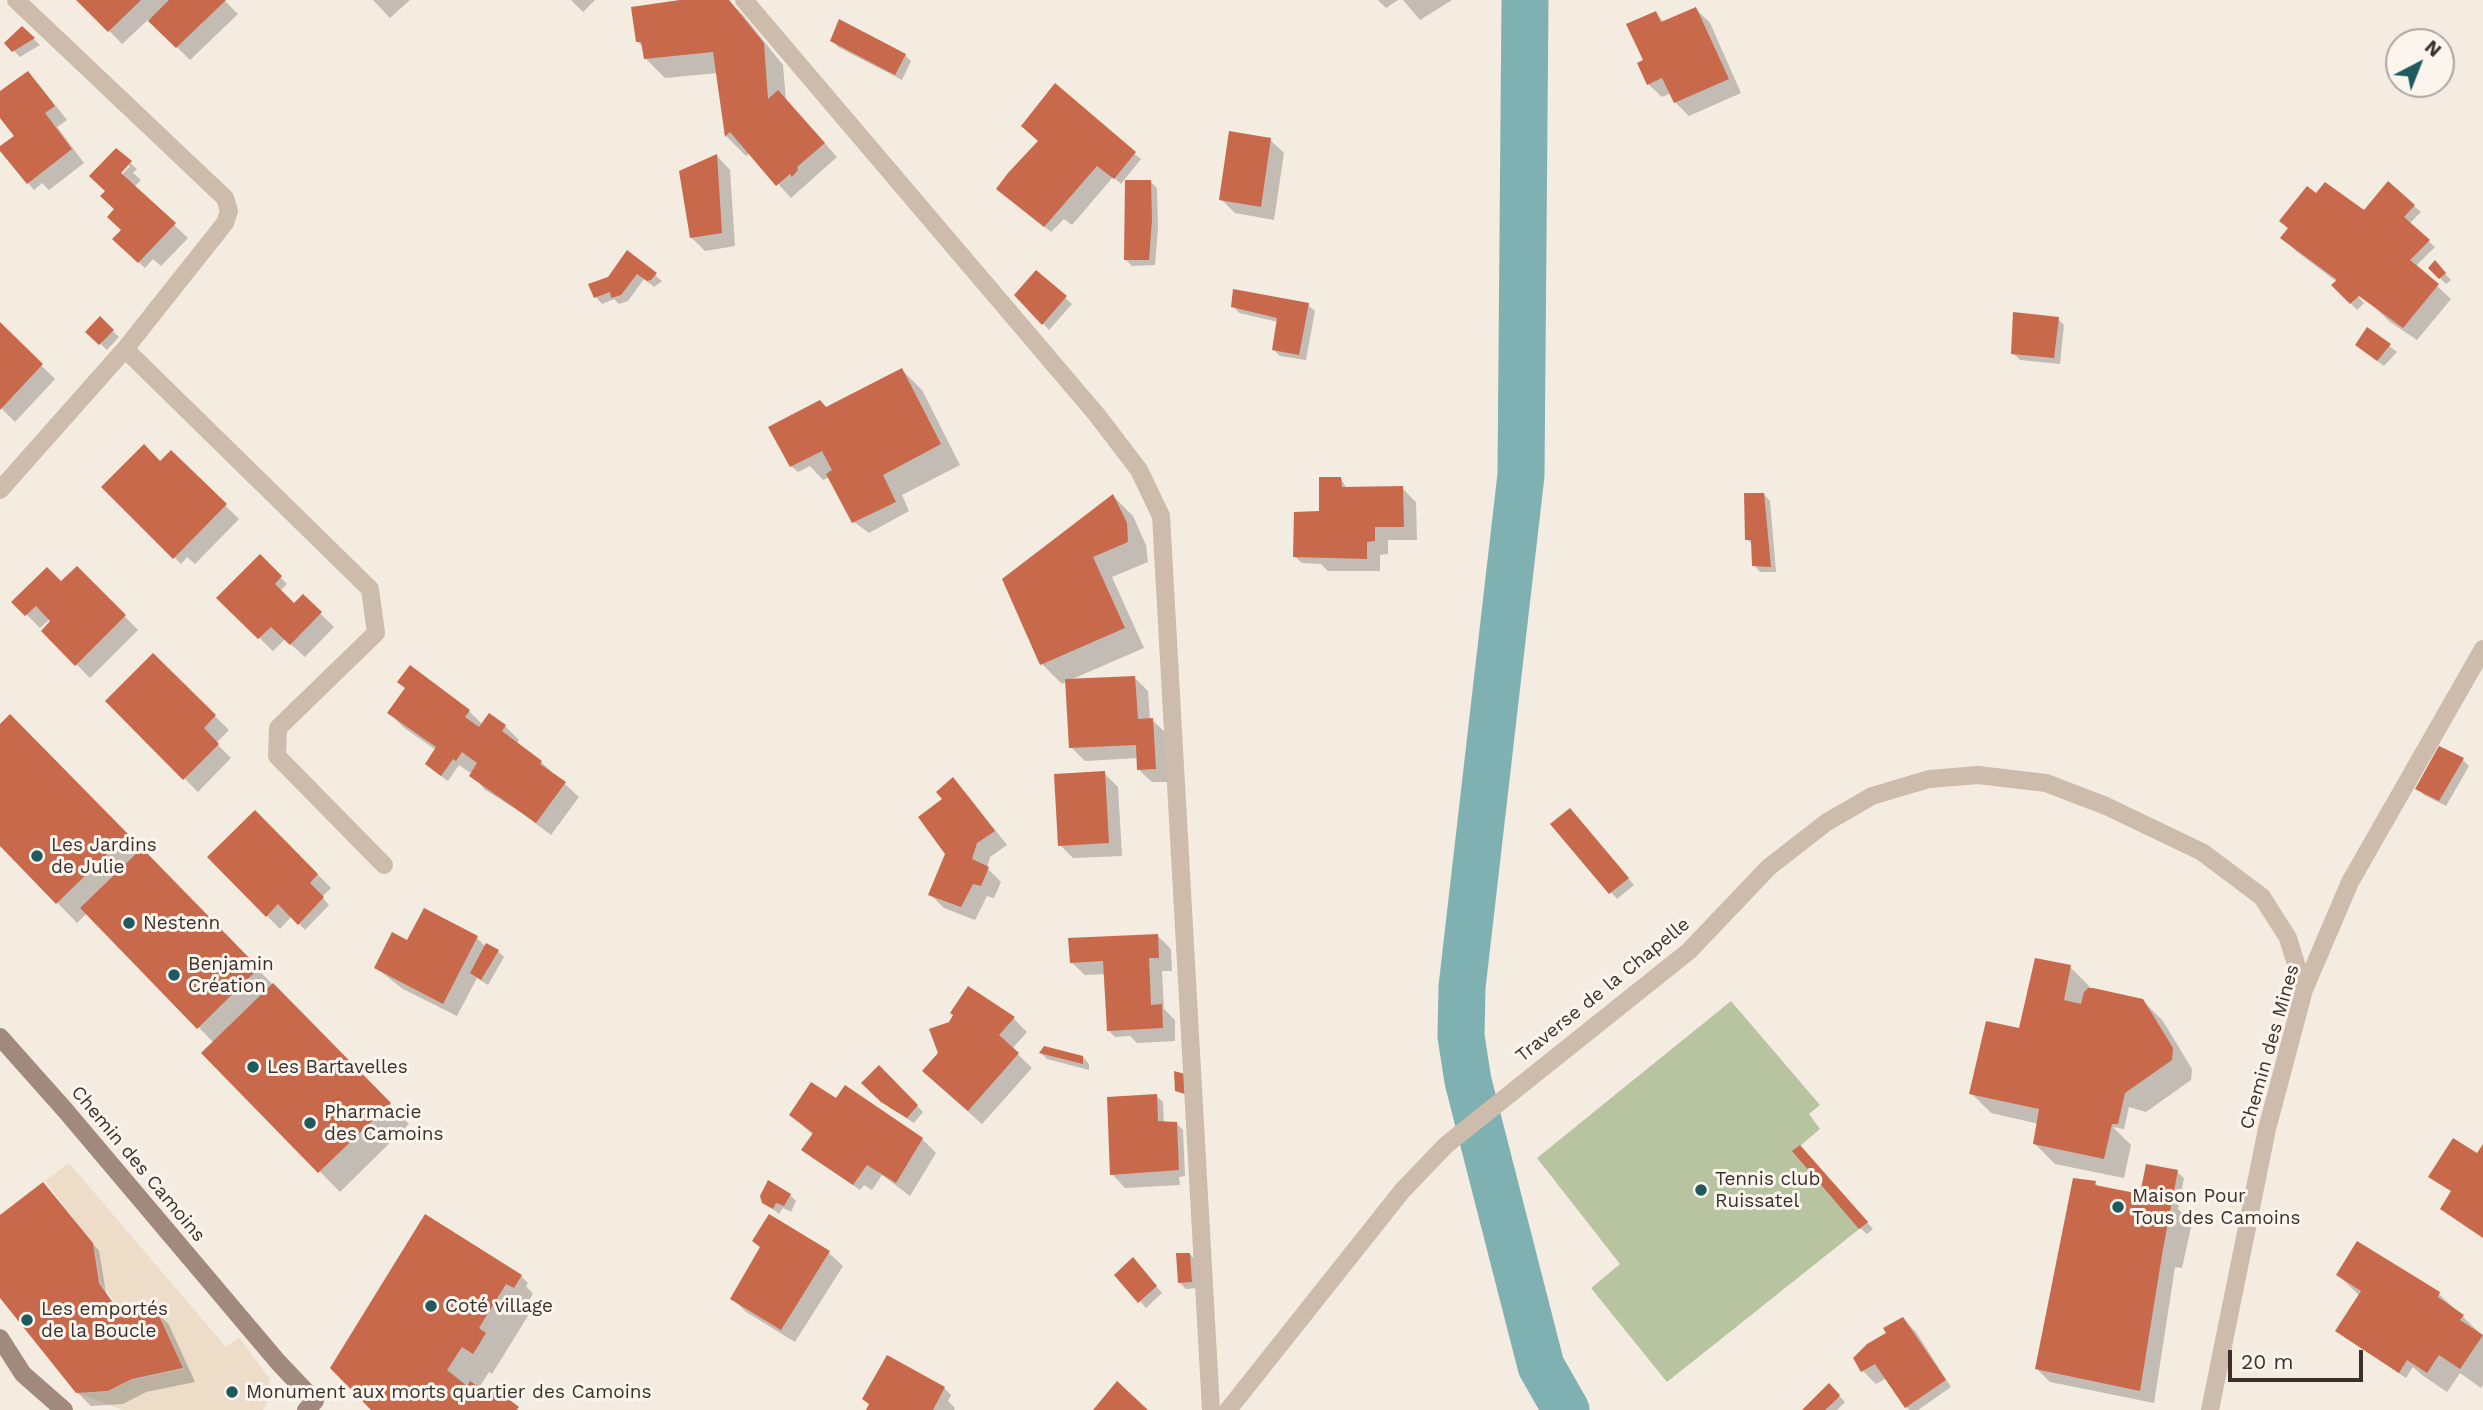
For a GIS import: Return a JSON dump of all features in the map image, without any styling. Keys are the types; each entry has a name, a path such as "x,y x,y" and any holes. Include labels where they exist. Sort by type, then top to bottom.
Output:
{"street":[{"path":"0,490 125,349 225,223 229,211 225,198 16,0"},
{"path":"744,0 1097,415 1139,470 1161,516 1211,1410"},
{"path":"125,349 370,589 376,633 278,728 276,756 384,865"},
{"name":"Chemin des Mines","path":"2210,1410 2267,1129 2304,990 2350,882 2483,649"},
{"name":"Traverse de la Chapelle","path":"1228,1410 1402,1191 1446,1145 1689,951 1769,867 1827,822 1872,796 1929,779 1978,775 2046,783 2106,806 2202,852 2262,897 2288,937 2304,990"},
{"name":"Chemin des Camoins","path":"0,1037 315,1407"},
{"path":"0,1338 23,1374 64,1410"}],"green space":[{"name":"Tennis club Ruissatel","path":"1731,1001 1820,1105 1809,1114 1820,1129 1800,1146 1868,1222 1667,1382 1591,1288 1620,1264 1537,1158"}],"shaded area":[{"path":"69,1163 226,1347 239,1337 269,1378 271,1396 263,1410 123,1410 78,1393 108,1392 132,1380 184,1369 157,1308 117,1317 114,1301 101,1282 94,1244 45,1181"}],"building":[{"path":"76,0 141,0 108,32"},
{"path":"169,0 226,0 176,48 148,21"},
{"path":"680,0 729,0 764,43 768,99 778,90 825,143 797,167 798,170 792,177 790,174 776,186 730,132 725,137 713,52 644,59 641,42 636,42 631,7"},
{"path":"1696,7 1729,79 1674,103 1662,78 1647,85 1637,63 1643,60 1626,24 1656,11 1661,22"},
{"path":"839,19 906,54 895,75 830,41"},
{"path":"22,26 35,38 12,52 4,43"},
{"path":"28,71 55,106 45,113 72,149 27,184 0,151 0,146 14,136 0,118 0,91"},
{"path":"1055,83 1136,152 1114,179 1097,166 1044,227 996,189 1038,141 1021,126"},
{"path":"1229,131 1271,138 1261,207 1219,200"},
{"path":"116,148 132,161 121,173 176,223 138,263 112,239 121,230 107,217 114,209 100,196 105,191 89,176"},
{"path":"717,154 722,233 690,238 679,171"},
{"path":"1125,180 1151,180 1149,260 1124,260"},
{"path":"2388,181 2415,205 2404,217 2430,240 2410,260 2439,284 2403,328 2359,296 2350,304 2331,285 2337,280 2280,238 2288,228 2279,221 2307,186 2316,193 2325,182 2364,210"},
{"path":"627,250 657,273 647,281 637,274 621,295 611,298 610,292 594,298 588,284 608,277"},
{"path":"2435,260 2446,273 2439,279 2428,268"},
{"path":"1036,270 1067,296 1042,325 1014,295"},
{"path":"1233,289 1309,303 1299,355 1272,350 1277,318 1231,307"},
{"path":"2013,312 2059,317 2054,358 2011,354"},
{"path":"100,316 114,330 99,345 85,332"},
{"path":"0,322 43,364 0,410"},
{"path":"2367,327 2391,344 2377,361 2355,345"},
{"path":"902,368 941,444 883,475 896,502 852,523 826,474 832,470 822,451 790,467 768,427 820,400 826,407"},
{"path":"144,444 160,461 171,450 227,504 173,559 101,487"},
{"path":"1319,477 1341,477 1342,487 1403,486 1404,527 1375,527 1375,541 1367,542 1367,559 1293,557 1294,512 1319,511"},
{"path":"1744,493 1764,493 1771,567 1752,566 1751,540 1745,540"},
{"path":"1113,494 1127,523 1128,542 1093,557 1125,628 1040,665 1002,579"},
{"path":"260,554 282,576 275,584 294,603 303,594 322,612 290,645 271,627 258,639 216,598"},
{"path":"77,566 126,615 75,666 41,631 50,621 36,606 25,616 11,602 47,567 61,581"},
{"path":"153,653 216,715 204,728 219,744 183,780 105,701"},
{"path":"410,665 470,710 465,717 479,727 489,713 506,725 502,731 542,761 540,764 566,782 536,823 469,776 477,763 462,752 456,761 453,759 441,776 425,764 436,747 387,713 405,688 397,682"},
{"path":"1135,676 1138,719 1153,718 1156,769 1137,770 1136,745 1069,748 1065,679"},
{"path":"10,714 128,834 56,904 0,846 0,724"},
{"path":"2439,746 2464,758 2439,801 2415,789"},
{"path":"1105,771 1109,843 1058,846 1054,774"},
{"path":"953,777 995,831 977,843 972,859 989,867 981,886 973,884 961,907 928,895 945,854 918,817 942,799 936,792"},
{"path":"1570,808 1629,878 1609,894 1550,824"},
{"path":"255,810 318,874 310,883 324,897 298,925 278,904 266,917 207,857"},
{"path":"142,848 259,968 197,1029 80,908"},
{"path":"424,908 478,936 443,1004 374,968 392,932 407,940"},
{"path":"1158,934 1159,958 1149,958 1151,1005 1162,1004 1163,1028 1107,1031 1103,961 1070,963 1068,938"},
{"path":"486,943 499,950 481,980 470,973"},
{"path":"2035,958 2071,965 2064,1000 2081,1004 2088,988 2143,999 2173,1048 2172,1060 2125,1093 2118,1124 2112,1124 2104,1159 2033,1144 2039,1109 1969,1094 1986,1021 2019,1028"},
{"path":"273,983 391,1103 318,1173 201,1053"},
{"path":"968,986 1015,1017 999,1035 1019,1053 968,1111 922,1071 938,1053 929,1029 949,1022 953,1015 950,1013"},
{"path":"1044,1046 1083,1056 1083,1064 1039,1053"},
{"path":"879,1065 918,1105 907,1118 881,1102 861,1083"},
{"path":"1174,1071 1185,1074 1185,1094 1175,1091"},
{"path":"811,1082 836,1098 845,1085 923,1138 896,1183 867,1165 853,1185 801,1150 813,1133 789,1115"},
{"path":"1157,1094 1158,1121 1177,1122 1179,1170 1110,1175 1107,1097"},
{"path":"2453,1138 2477,1153 2483,1144 2483,1238 2440,1209 2451,1191 2428,1177"},
{"path":"1800,1145 1868,1222 1859,1229 1792,1151"},
{"path":"2146,1164 2178,1170 2140,1391 2035,1369 2073,1178 2096,1181 2095,1185 2140,1194"},
{"path":"768,1180 791,1194 784,1206 776,1203 773,1209 762,1203 760,1196"},
{"path":"43,1182 93,1243 99,1283 112,1302 117,1318 156,1309 183,1368 132,1379 108,1391 76,1393 0,1298 0,1215"},
{"name":"Coté village","path":"425,1214 522,1275 514,1288 506,1284 479,1328 486,1333 473,1354 462,1347 447,1370 467,1386 470,1381 489,1394 494,1388 519,1407 516,1410 371,1410 330,1368"},
{"path":"769,1214 830,1251 781,1330 730,1299 760,1247 752,1241"},
{"path":"2357,1241 2440,1292 2438,1297 2464,1315 2460,1320 2483,1335 2460,1369 2439,1355 2427,1373 2407,1360 2399,1373 2335,1331 2361,1291 2336,1275"},
{"path":"1176,1253 1190,1253 1192,1282 1178,1283"},
{"path":"1133,1257 1157,1286 1138,1303 1114,1275"},
{"path":"1903,1317 1946,1380 1905,1408 1875,1364 1861,1372 1853,1358 1867,1344 1886,1333 1883,1328"},
{"path":"887,1355 945,1387 933,1410 866,1410 869,1404 862,1399"},
{"path":"1117,1381 1148,1410 1093,1410"},
{"path":"1829,1383 1840,1395 1837,1399 1825,1410 1802,1410"}],"waterway":[{"path":"1525,0 1521,475 1462,987 1461,1036 1468,1081 1541,1366 1566,1410"}],"place":[{"name":"Les Jardins de Julie","path":"37,856"},
{"name":"Nestenn","path":"129,923"},
{"name":"Benjamin Création","path":"174,975"},
{"name":"Les Bartavelles","path":"253,1067"},
{"name":"Pharmacie des Camoins","path":"310,1123"},
{"name":"Tennis club Ruissatel","path":"1701,1190"},
{"name":"Maison Pour Tous des Camoins","path":"2118,1207"},
{"name":"Coté village","path":"431,1306"},
{"name":"Les emportés de la Boucle","path":"27,1320"},
{"name":"Monument aux morts quartier des Camoins","path":"232,1392"}]}
